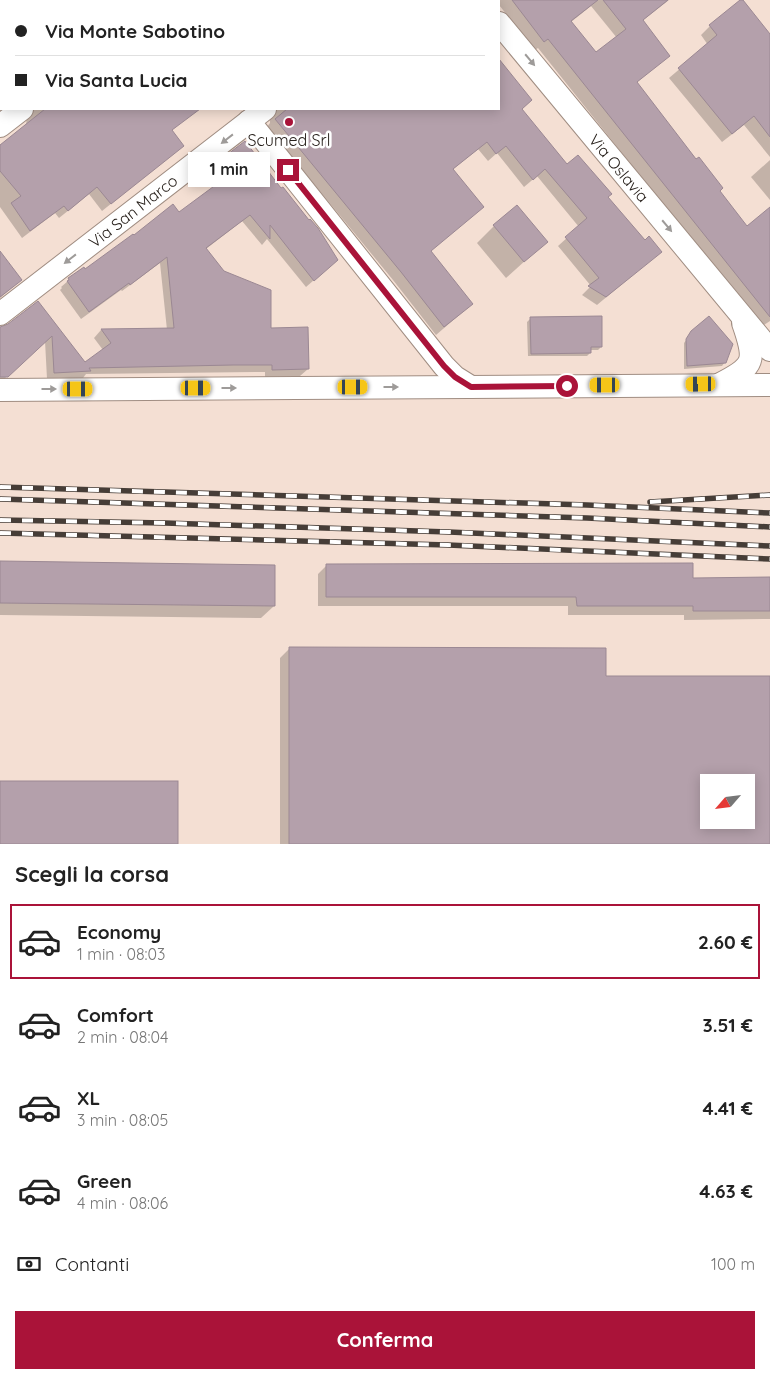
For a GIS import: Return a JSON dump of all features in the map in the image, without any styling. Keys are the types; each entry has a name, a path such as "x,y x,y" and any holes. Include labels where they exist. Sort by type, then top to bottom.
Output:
{"street":[{"name":"Via Oslavia","path":"500,24 770,350"},
{"path":"0,126 21,110"},
{"path":"257,115 444,366 455,377 471,387"},
{"name":"Via San Marco","path":"0,314 257,115"},
{"name":"Via Oslavia","path":"720,384 740,373 750,362 751,350 740,313"},
{"path":"431,387 442,380 445,372 444,366"},
{"path":"0,390 770,385"}],"building":[{"path":"512,0 598,0 571,21 596,52 626,29 603,0 668,0 643,20 670,56 637,82 696,159 699,157 723,188 720,191 747,226 770,207 770,317 548,39 544,42"},
{"path":"740,0 743,0 770,34 770,137 754,116 732,134 678,68 717,35 709,25"},
{"path":"500,60 532,100 522,109 567,164 578,155 612,194 608,197 645,240 649,236 662,252 606,297 588,286 599,278 565,237 587,218 545,169 533,180 506,146 496,154 487,142 453,169 484,207 431,251 473,304 444,327 275,119 286,110 500,110"},
{"path":"44,110 199,110 172,130 184,146 111,204 97,187 68,211 64,206 30,231 11,203 21,196 0,171 0,145"},
{"path":"245,141 281,188 283,187 309,220 318,228 338,260 314,281 270,225 270,239 250,215 206,248 224,271 271,290 271,328 308,327 309,369 272,370 272,365 233,365 89,368 91,371 54,373 52,336 8,377 0,377 0,327 8,324 38,301 85,362 111,343 101,329 174,328 167,257 130,285 129,283 89,312 67,281 69,280 68,278 84,267 85,269 134,235 173,204 179,212 225,178 215,164"},
{"path":"517,205 548,242 524,262 493,225"},
{"path":"0,251 22,280 0,297"},
{"path":"602,316 602,347 591,347 591,353 531,354 530,317"},
{"path":"709,316 733,344 726,363 687,366 686,339 691,331"},
{"path":"0,561 275,565 275,606 0,603"},
{"path":"693,563 693,578 770,577 770,611 693,611 693,606 577,606 576,597 326,597 326,564"},
{"path":"289,647 606,648 606,676 770,676 770,844 289,844"},
{"path":"0,781 178,781 178,844 0,844"}],"railway":[{"path":"0,487 587,505 770,513"},
{"path":"650,502 770,495"},
{"path":"0,499 587,518 770,527"},
{"path":"0,520 449,532 770,546"},
{"path":"0,533 448,545 770,559"}],"place":[{"name":"Scumed Srl","path":"289,122"}],"route":[{"path":"288,170 444,366 455,377 471,387 567,386"}]}
